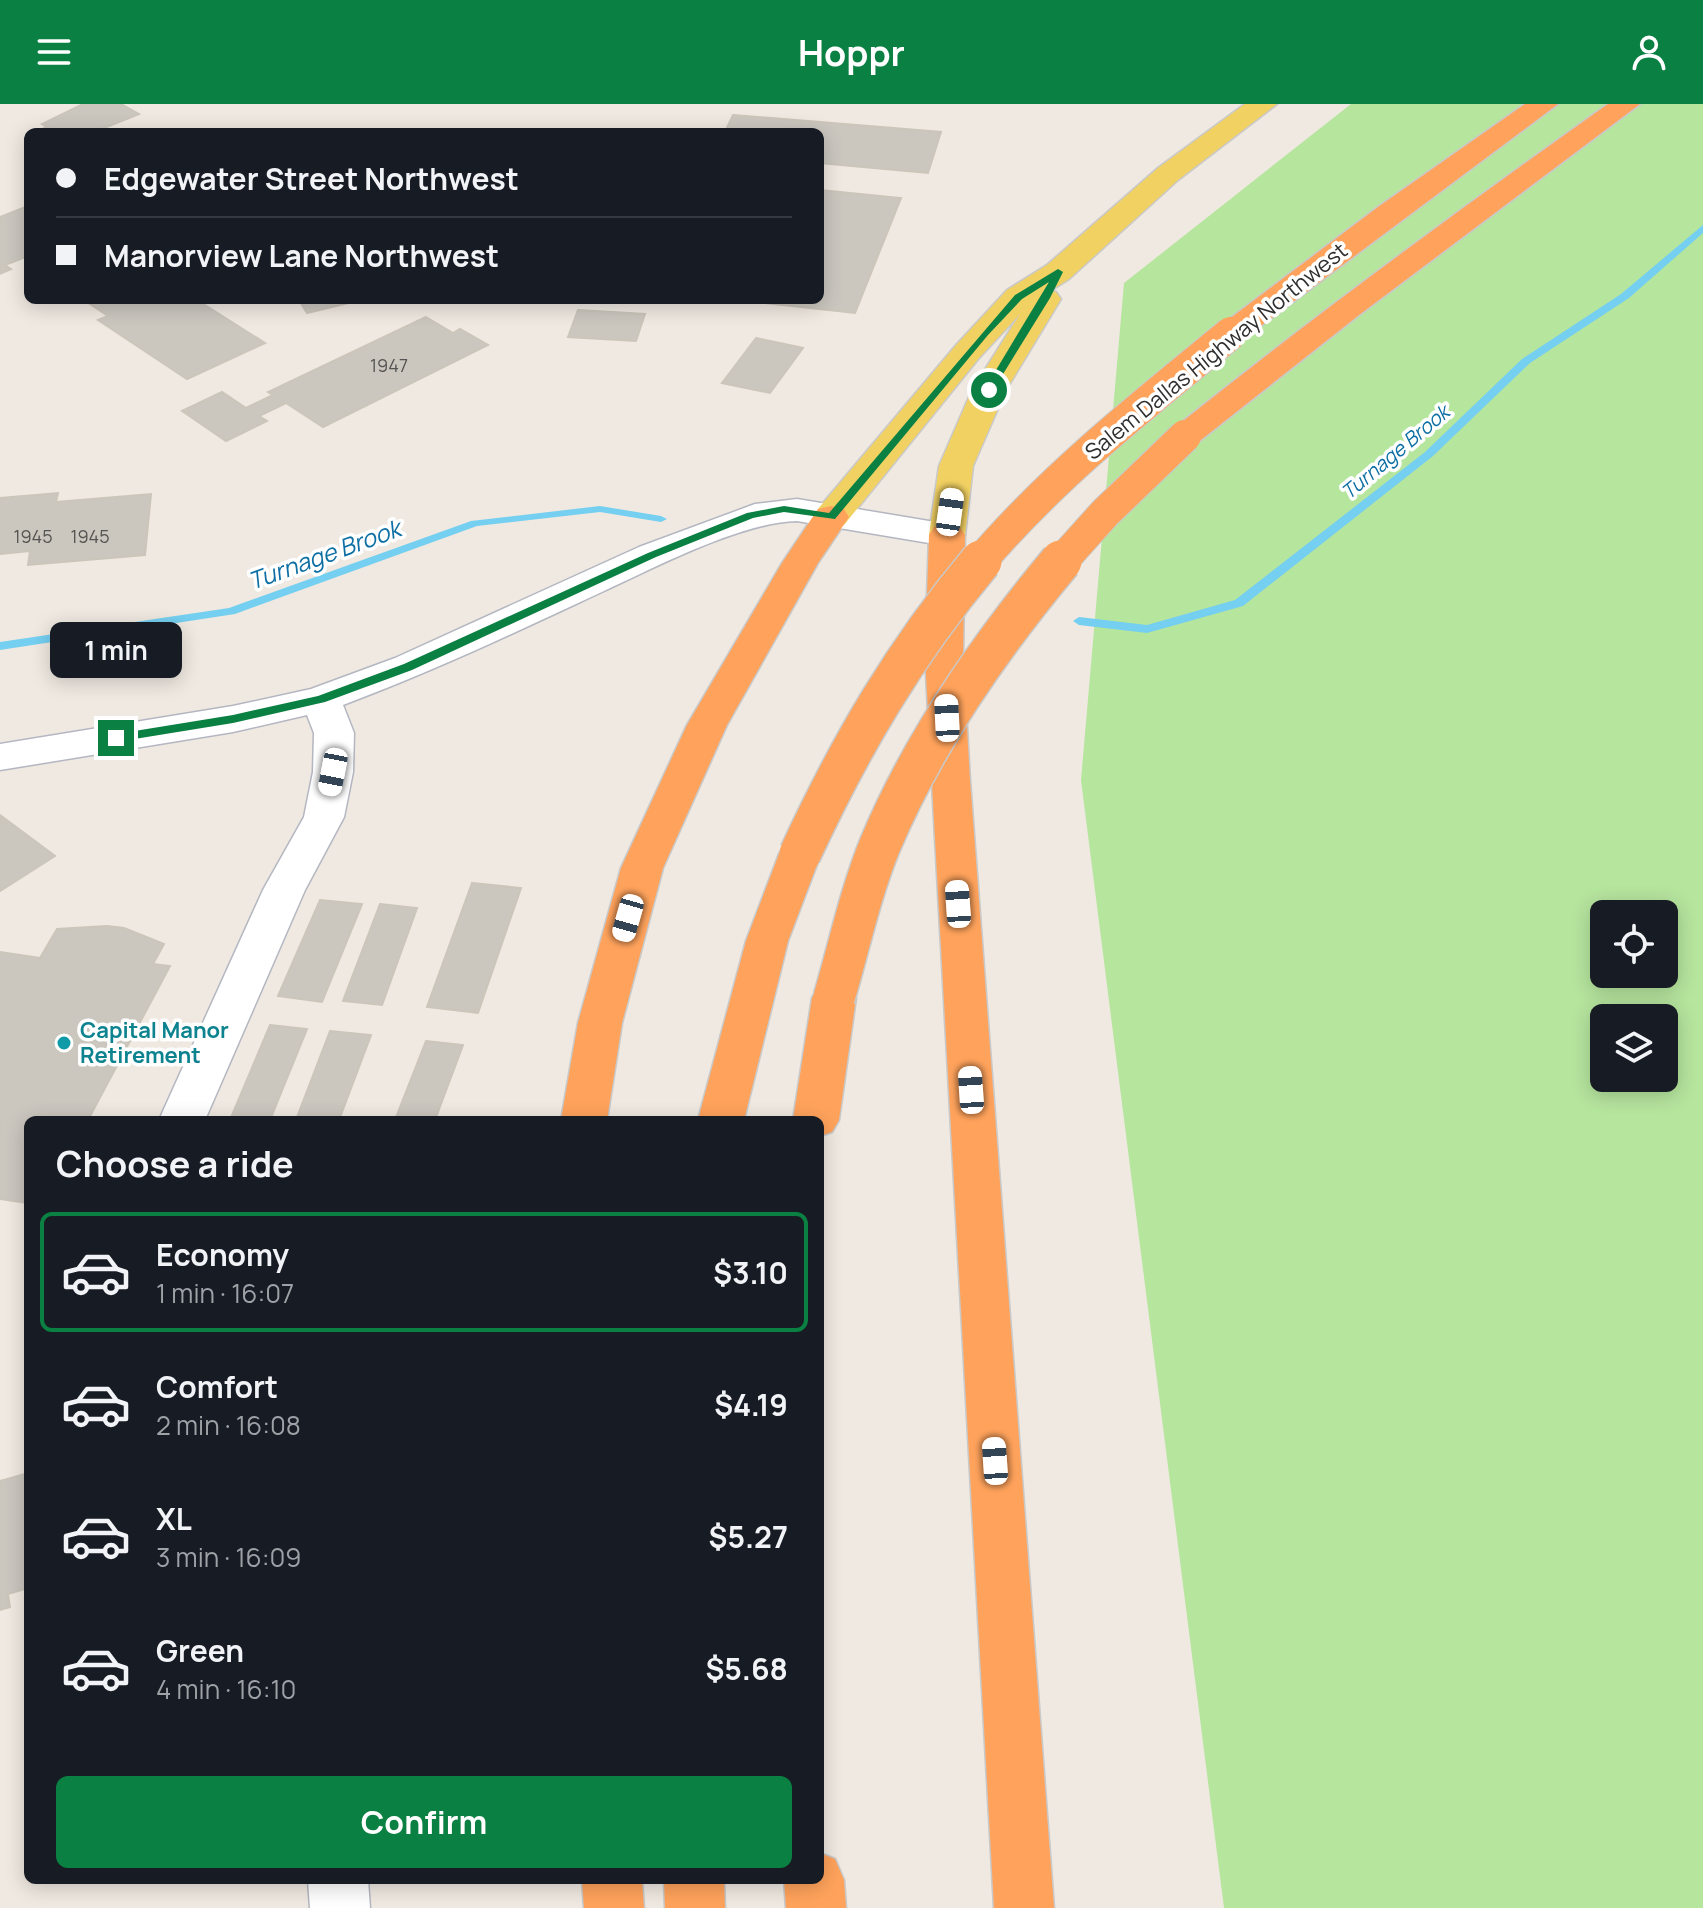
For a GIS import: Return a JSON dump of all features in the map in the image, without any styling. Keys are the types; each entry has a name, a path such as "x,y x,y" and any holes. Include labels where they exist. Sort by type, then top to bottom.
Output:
{"highway":[{"name":"Salem Dallas Highway Northwest","path":"722,1116 767,941 800,854 849,749 912,647 977,564 1041,497 1121,422 1231,333 1389,213 1544,104"},
{"name":"Salem Dallas Highway Northwest","path":"817,1116 834,998 878,851 928,751 987,654 1035,589 1093,523 1185,436 1375,286 1626,104"},
{"path":"585,1116 600,1023 642,868 707,725 800,563 831,517"},
{"path":"947,535 944,657 950,780 1024,1908"},
{"path":"612,1884 614,1908"},
{"path":"694,1884 695,1908"},
{"path":"814,1884 816,1908"}],"main road":[{"path":"831,517 959,362 1018,297 1058,272 1168,174 1263,104"},
{"path":"947,535 956,466 989,390 1046,298 1058,272"}],"street":[{"path":"0,757 233,719 321,699 408,667 652,555 751,515 784,509 947,535"},
{"path":"184,1116 284,890 324,817 333,772 334,733 321,699"},
{"path":"338,1884 340,1908"}],"green space":[{"path":"1351,104 1703,104 1703,1908 1224,1908 1081,780 1124,283"}],"building":[{"path":"83,104 121,104 139,114 104,128 45,128 47,127 42,124"},
{"path":"733,115 941,132 928,173 824,163 824,128 727,128"},
{"path":"824,190 901,198 855,313 773,304 824,304"},
{"path":"24,208 24,258 5,265 11,269 0,274 0,217"},
{"path":"90,304 203,304 265,343 187,379 98,320 108,316"},
{"path":"301,304 344,304 307,313"},
{"path":"578,310 645,314 636,341 568,337"},
{"path":"426,317 453,333 460,329 488,345 323,427 286,403 259,416 267,421 226,441 182,411 222,392 246,408 273,395 268,392"},
{"path":"756,338 803,348 770,393 722,383"},
{"path":"58,493 56,502 151,494 145,555 28,565 30,551 0,554 0,498"},
{"path":"0,815 55,856 0,891"},
{"path":"472,883 521,888 478,1013 427,1007"},
{"path":"320,900 362,904 322,1002 278,996"},
{"path":"380,904 417,908 382,1005 343,1001"},
{"name":"Capital Manor Retirement","path":"124,928 164,944 153,964 170,966 90,1116 24,1116 24,1202 0,1199 0,952 40,958 57,929"},
{"path":"270,1025 307,1029 272,1116 232,1116"},
{"path":"330,1031 371,1035 341,1116 298,1116"},
{"path":"426,1041 463,1045 436,1116 397,1116"},
{"path":"24,1474 24,1589 8,1594 10,1607 0,1610 0,1481"}],"waterway":[{"name":"Turnage Brook","path":"1079,621 1147,629 1239,603 1429,454 1526,361 1625,296 1703,228"},
{"name":"Turnage Brook","path":"0,646 231,611 475,523 600,509 661,519"}],"place":[{"name":"Capital Manor Retirement","path":"64,1043"}],"route":[{"path":"116,738 233,719 321,699 408,667 652,555 751,515 784,509 831,517 968,351 1018,297 1058,272 1046,298 1014,345 989,390"}]}
